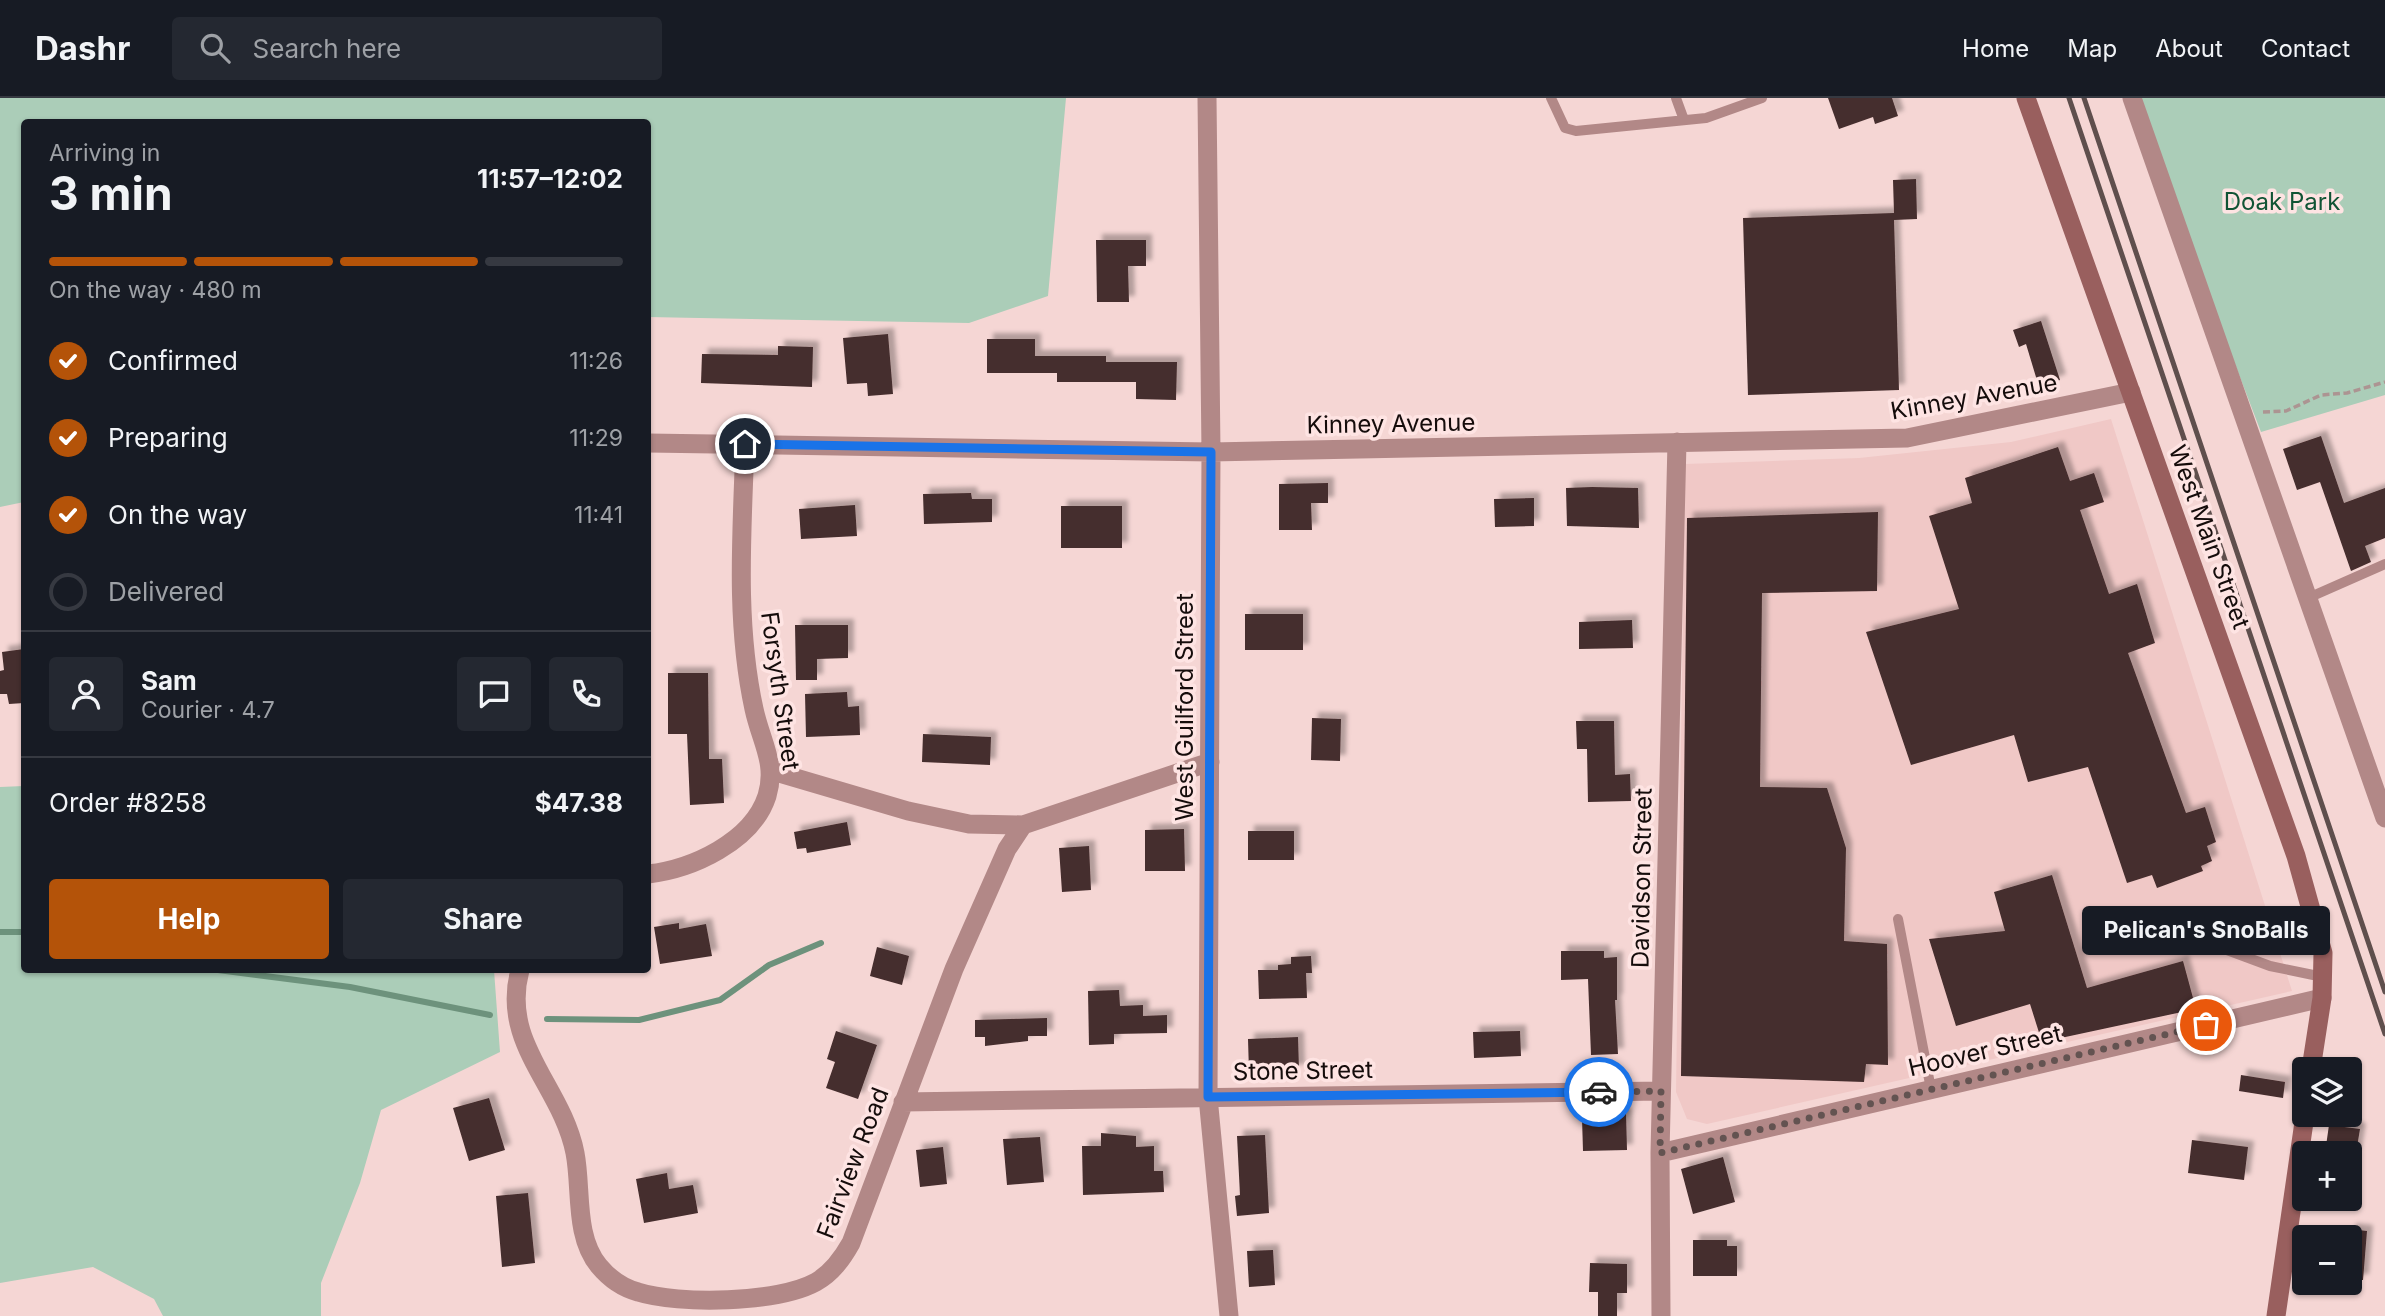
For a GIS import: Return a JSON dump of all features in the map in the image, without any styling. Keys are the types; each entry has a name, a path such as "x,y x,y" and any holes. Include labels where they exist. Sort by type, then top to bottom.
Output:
{"main road":[{"name":"West Main Street","path":"2026,98 2296,856 2323,953 2322,998 2313,1057"},
{"path":"2276,1316 2303,1127"}],"street":[{"name":"West Guilford Street","path":"1207,98 1211,452 1208,1097 1229,1316"},
{"path":"2132,98 2385,818"},
{"name":"Kinney Avenue","path":"651,443 1211,452 1908,438 2131,392"},
{"name":"Davidson Street","path":"1661,1316 1661,1091 1677,442"},
{"name":"Forsyth Street","path":"651,873 690,863 716,851 749,827 766,799 772,771 757,722 744,644 741,578 745,444"},
{"path":"772,771 908,811 969,824 1023,825 1210,762"},
{"name":"Fairview Road","path":"519,973 514,990 524,1044 565,1123 575,1152 587,1243 597,1263 607,1274 638,1293 693,1299 780,1294 815,1282 829,1273 841,1261 851,1243 954,970 1007,849 1023,825"},
{"name":"Hoover Street","path":"1660,1153 2322,998"},
{"name":"Stone Street","path":"903,1102 1661,1091"}],"lane":[{"path":"1551,98 1565,128 1576,131 1706,118 1762,98"},
{"path":"1676,98 1684,120"},
{"path":"2308,598 2385,564"},
{"path":"2116,918 2157,924 2270,966 2323,977"},
{"path":"1898,919 1931,1089"}],"path":[{"path":"2242,411 2286,411 2321,395 2347,393 2385,382"}],"shaded area":[{"path":"2111,419 2292,991 1707,1124 1687,1119 1676,1092 1685,464 1859,458 2011,442"}],"green space":[{"path":"0,98 1066,98 1048,296 969,323 651,317 651,119 21,119 21,503 0,507"},
{"name":"Doak Park","path":"2133,98 2385,98 2385,395 2261,432"},
{"path":"21,786 21,973 494,973 500,1052 381,1110 360,1183 321,1283 321,1316 163,1316 154,1299 93,1267 0,1283 0,787"}],"building":[{"path":"1828,98 1892,98 1898,116 1875,124 1873,117 1839,129"},
{"path":"1916,179 1917,219 1894,220 1899,390 1748,395 1743,218 1894,213 1893,180"},
{"path":"1096,240 1146,240 1146,266 1128,266 1129,302 1097,302"},
{"path":"2041,321 2060,380 2039,387 2026,344 2019,347 2013,330"},
{"path":"888,334 893,394 868,396 867,383 847,384 843,338"},
{"path":"987,339 1035,339 1035,356 1106,356 1106,362 1177,362 1176,400 1136,399 1136,382 1057,382 1057,373 987,373"},
{"path":"778,346 813,347 812,387 701,383 702,354 778,355"},
{"path":"2321,436 2344,503 2385,488 2385,538 2365,546 2371,562 2351,571 2320,482 2297,490 2283,449"},
{"path":"2058,447 2070,481 2094,473 2104,502 2080,510 2109,594 2137,584 2155,643 2128,653 2186,813 2205,807 2216,842 2207,846 2212,861 2201,866 2203,871 2157,888 2152,875 2127,883 2088,767 2028,782 2014,735 1911,765 1866,632 1959,609 1929,516 1972,503 1965,478"},
{"path":"1328,483 1328,503 1311,503 1312,530 1279,530 1279,484"},
{"path":"1566,488 1638,488 1639,528 1567,526"},
{"path":"971,493 972,499 992,499 992,522 924,524 923,494"},
{"path":"1534,498 1534,526 1495,527 1494,499"},
{"path":"855,505 857,536 801,539 799,509"},
{"path":"1061,506 1122,506 1122,548 1061,548"},
{"path":"1878,512 1877,591 1762,593 1760,787 1827,788 1846,848 1844,941 1887,944 1888,1065 1866,1064 1864,1082 1681,1076 1687,518"},
{"path":"1245,614 1303,614 1303,650 1245,650"},
{"path":"1632,620 1633,648 1579,649 1579,622"},
{"path":"795,625 848,625 848,658 817,659 817,680 796,680"},
{"path":"21,649 21,703 9,704 7,694 0,694 0,671 4,670 2,652"},
{"path":"668,673 708,673 709,759 722,759 724,803 690,805 687,734 668,734"},
{"path":"847,692 848,707 859,706 860,735 806,737 805,694"},
{"path":"1312,718 1341,719 1340,761 1311,760"},
{"path":"1576,721 1614,721 1615,775 1630,774 1631,801 1588,802 1587,749 1577,749"},
{"path":"923,734 991,737 990,765 922,762"},
{"path":"847,822 851,845 807,853 806,848 797,849 794,832"},
{"path":"1184,829 1185,871 1145,871 1145,830"},
{"path":"1248,831 1294,831 1294,860 1248,860"},
{"path":"1089,846 1091,890 1062,892 1059,848"},
{"path":"2052,875 2087,988 2183,961 2196,1009 2042,1042 2030,1004 1956,1026 1929,939 2005,931 1994,892"},
{"path":"679,923 679,929 706,924 712,956 660,964 654,927"},
{"path":"877,947 909,956 902,985 870,976"},
{"path":"1561,951 1604,951 1604,958 1617,957 1615,1000 1618,1054 1591,1055 1588,979 1561,980"},
{"path":"1311,956 1312,973 1306,973 1307,998 1259,999 1258,970 1278,970 1278,965 1291,964 1291,957"},
{"path":"1119,990 1120,1006 1143,1005 1143,1016 1167,1015 1167,1033 1114,1034 1114,1044 1089,1045 1088,991"},
{"path":"1047,1018 1047,1036 1028,1036 1028,1041 985,1046 985,1037 975,1037 975,1020"},
{"path":"836,1031 877,1045 858,1099 826,1088 835,1062 827,1059"},
{"path":"1520,1031 1521,1056 1474,1058 1473,1032"},
{"path":"1298,1037 1299,1070 1249,1072 1248,1039"},
{"path":"2241,1075 2285,1082 2283,1098 2239,1091"},
{"path":"489,1098 505,1150 469,1161 453,1108"},
{"path":"1594,1114 1626,1114 1627,1150 1583,1151 1582,1118 1594,1118"},
{"path":"2329,1127 2360,1129 2358,1141 2327,1141"},
{"path":"1101,1133 1136,1136 1136,1147 1154,1146 1154,1171 1163,1171 1164,1192 1083,1195 1082,1146 1101,1146"},
{"path":"1265,1135 1269,1213 1237,1216 1235,1196 1240,1195 1237,1136"},
{"path":"1040,1137 1044,1182 1007,1185 1003,1139"},
{"path":"2192,1140 2248,1147 2244,1180 2188,1173"},
{"path":"943,1147 947,1184 920,1187 916,1150"},
{"path":"1723,1157 1735,1202 1693,1214 1681,1169"},
{"path":"667,1173 669,1189 693,1185 698,1213 644,1223 636,1179"},
{"path":"528,1193 535,1263 502,1267 496,1196"},
{"path":"2362,1230 2367,1231 2362,1280"},
{"path":"1693,1240 1727,1240 1727,1246 1737,1246 1737,1276 1693,1276"},
{"path":"1273,1250 1275,1285 1249,1287 1247,1251"},
{"path":"1590,1263 1627,1264 1627,1293 1617,1293 1617,1316 1598,1316 1598,1292 1589,1292"}],"waterway":[{"path":"0,932 21,932"},
{"path":"547,1019 639,1020 720,1000 769,965 821,943"},
{"path":"241,973 350,987 490,1015"}],"railway":[{"path":"2069,98 2385,1034"},
{"path":"2084,98 2385,992"}],"way so far":[{"path":"1599,1092 1661,1091 1660,1153 2206,1025"}],"place":[{"name":"Pelican's SnoBalls","path":"2206,1025"}],"route":[{"path":"745,444 1211,452 1208,1097 1599,1092"}]}
